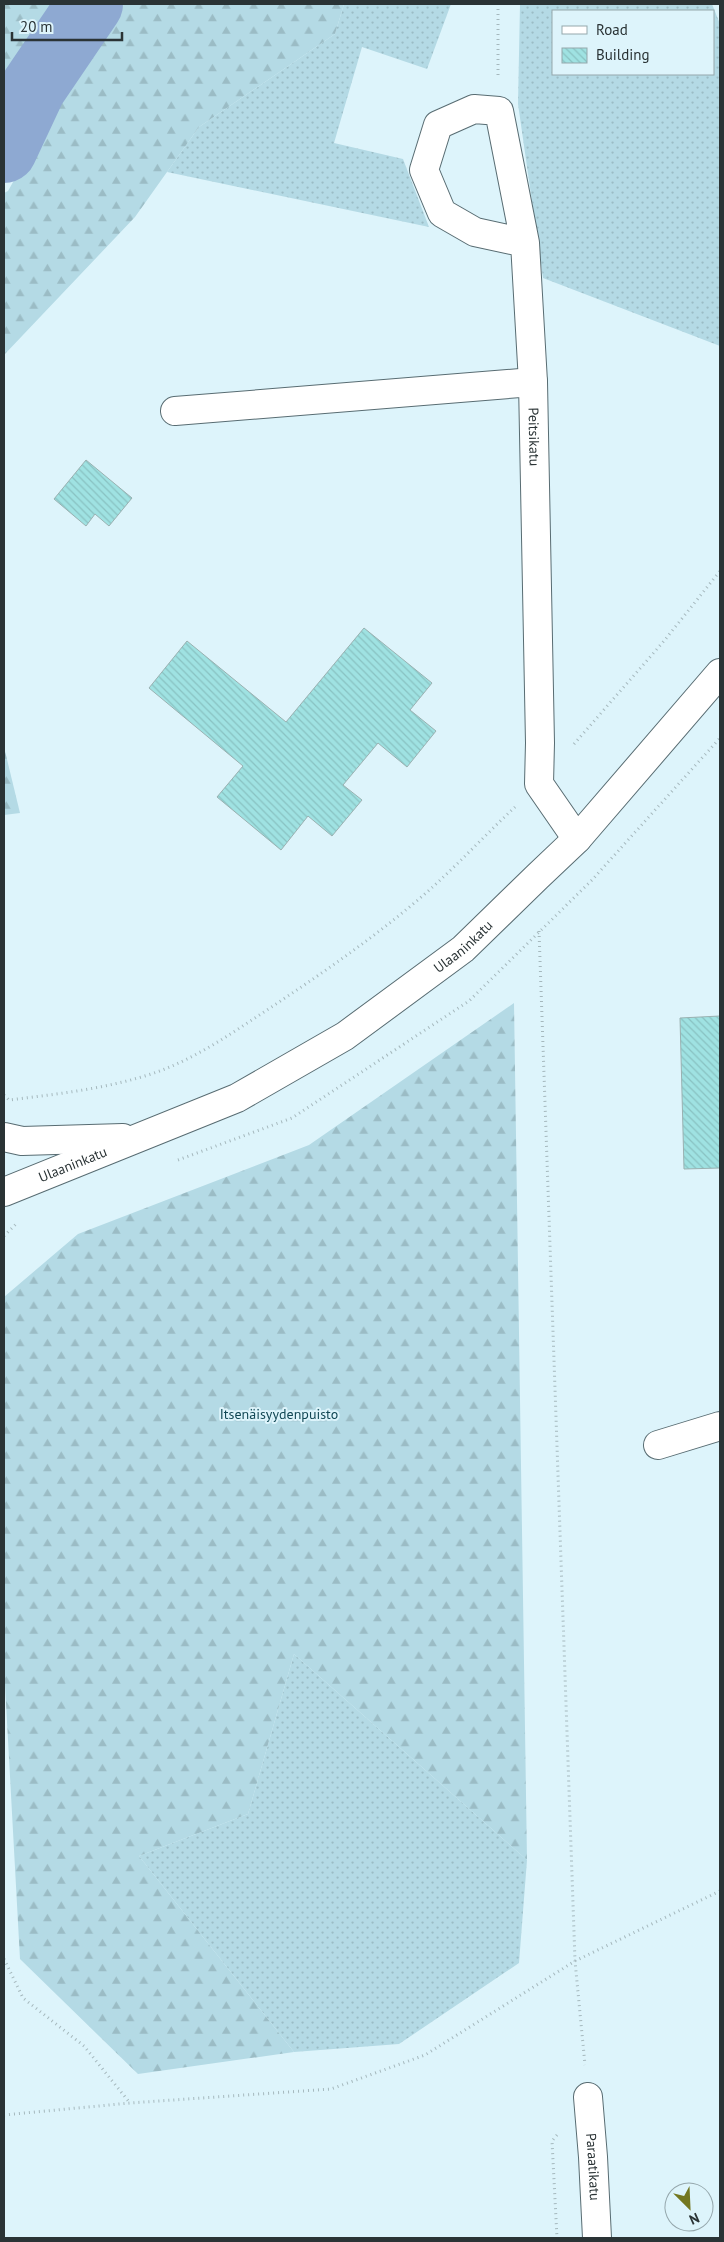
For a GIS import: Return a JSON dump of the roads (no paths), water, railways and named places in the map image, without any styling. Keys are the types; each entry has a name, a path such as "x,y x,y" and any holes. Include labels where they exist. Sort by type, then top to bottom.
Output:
{"street":[{"name":"Peitsikatu","path":"525,243 475,232 442,213 424,170 438,125 474,109 499,111 525,243 533,382 540,733 539,784 577,839"},
{"path":"175,411 533,382"},
{"name":"Ulaaninkatu","path":"4,1192 237,1098 345,1036 463,949 577,839 720,673"},
{"name":"Ulaaninkatu","path":"4,1138 22,1141 142,1137"},
{"path":"658,1445 720,1426"},
{"name":"Paraatikatu","path":"588,2096 597,2238"}],"waterway":[{"path":"4,150 33,88 90,4"}],"park label":[{"name":"Itsenäisyydenpuisto","path":"279,1414"}]}
